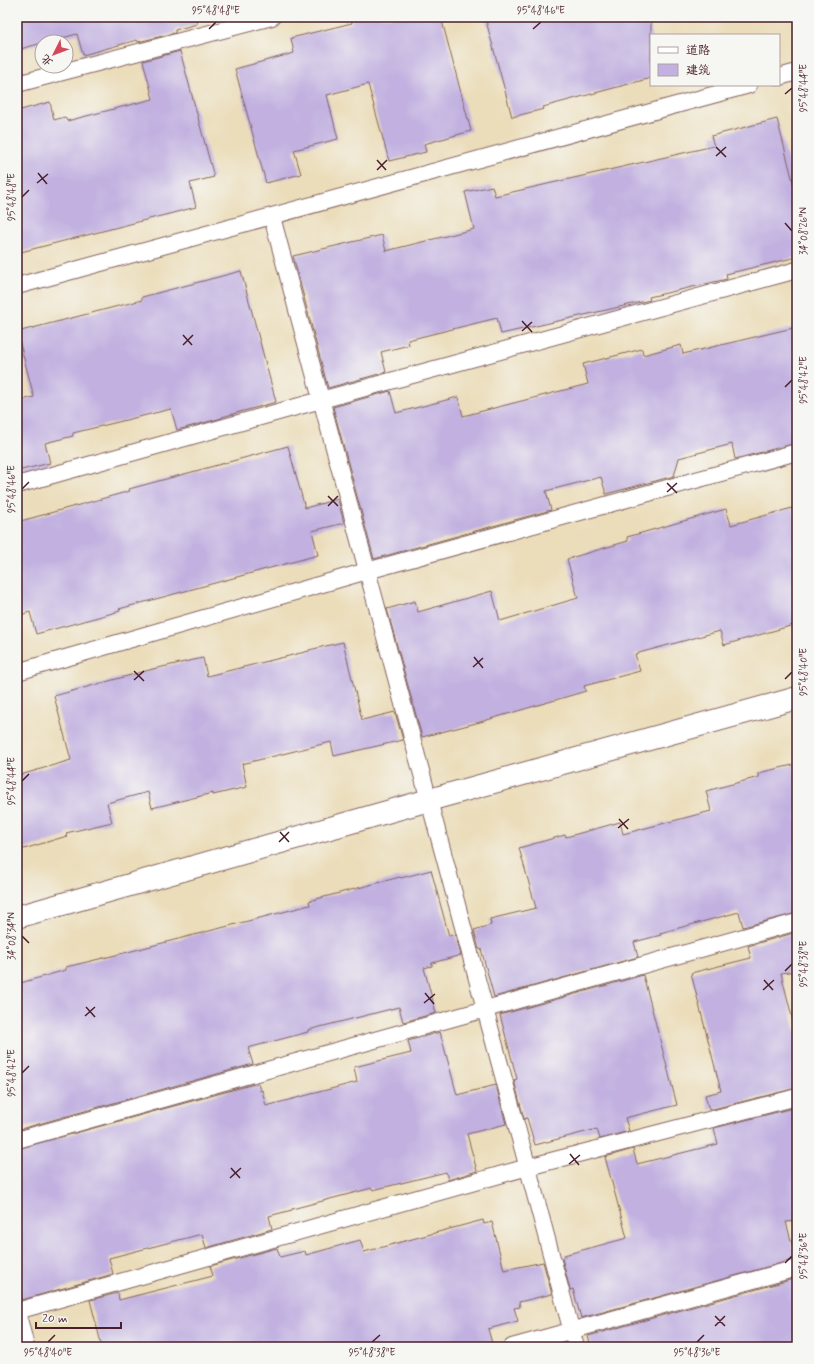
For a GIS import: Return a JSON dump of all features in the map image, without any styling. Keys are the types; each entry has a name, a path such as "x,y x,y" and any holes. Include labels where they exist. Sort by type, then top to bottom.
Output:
{"street":[{"path":"17,917 429,800 797,698"},
{"path":"17,1323 23,1347"}],"lane":[{"path":"17,84 272,17"},
{"path":"780,77 797,72"},
{"path":"17,286 745,86"},
{"path":"272,217 576,1347"},
{"path":"17,485 797,270"},
{"path":"17,672 367,572 797,452"},
{"path":"17,1140 797,922"},
{"path":"17,1311 528,1167 797,1097"},
{"path":"512,1347 797,1268"}],"building":[{"path":"17,17 196,17 197,24 175,30 175,33 138,42 137,40 83,55 77,34 34,34 34,45 17,50"},
{"path":"351,17 441,17 471,131 424,144 426,152 389,161 368,84 327,95 338,139 294,150 301,174 266,183 235,69 294,53 291,38 352,23"},
{"path":"485,17 651,17 650,78 543,107 544,109 512,117"},
{"path":"180,51 214,177 190,183 196,207 17,253 17,111 50,102 54,120 65,117 67,121 153,99 143,61"},
{"path":"777,119 797,197 797,257 726,274 727,279 649,297 650,300 501,334 497,318 408,340 409,345 381,352 386,372 328,388 293,256 382,235 386,251 474,229 465,192 492,186 495,196 714,146 711,136"},
{"path":"241,271 276,402 177,430 171,409 73,433 73,436 45,443 50,463 17,471 17,401 34,397 17,332 142,300 142,297"},
{"path":"797,327 797,443 735,459 732,444 679,458 674,476 606,494 601,477 546,491 551,510 374,559 333,407 390,391 396,413 458,397 463,416 588,384 583,364 642,349 643,355 681,345 683,354"},
{"path":"288,446 305,508 338,499 344,523 312,531 318,555 119,609 120,611 36,634 30,612 17,616 17,522 130,491 129,489"},
{"path":"792,508 797,526 797,624 724,645 720,631 635,654 640,671 584,686 586,691 480,722 422,737 387,609 415,601 418,612 492,591 500,621 578,598 567,559 628,541 627,537 726,509 731,525"},
{"path":"343,642 362,720 395,712 403,740 334,756 331,742 242,764 247,787 213,795 213,793 152,808 148,792 107,803 112,822 66,833 67,836 17,851 17,776 71,760 54,696 153,669 203,658 207,676"},
{"path":"797,764 797,913 743,927 739,912 660,933 661,935 634,942 638,957 494,997 481,949 479,949 474,930 491,925 490,919 536,908 519,848 620,822 623,834 711,811 706,791 759,777 758,773"},
{"path":"431,870 449,936 455,934 461,955 432,963 432,966 424,968 436,1013 403,1022 399,1007 308,1030 308,1032 248,1048 253,1064 17,1130 17,984 66,970 66,967 310,905 309,901"},
{"path":"797,932 797,971 781,973 797,1037 797,1088 709,1110 705,1095 721,1091 691,973 751,958 748,946"},
{"path":"643,975 677,1105 625,1118 629,1131 600,1139 597,1129 535,1145 527,1118 524,1119 514,1080 517,1079 500,1015"},
{"path":"440,1032 457,1095 496,1085 506,1124 467,1134 477,1171 448,1180 446,1172 373,1190 372,1188 292,1209 269,1216 272,1229 206,1248 202,1234 109,1258 113,1274 22,1300 17,1280 17,1149 258,1083 260,1091 262,1090 266,1106 357,1082 354,1067 411,1053 408,1041"},
{"path":"797,1107 797,1221 786,1222 796,1259 581,1318 573,1289 570,1290 562,1258 565,1257 564,1255 627,1238 605,1157 633,1149 637,1164 718,1144 714,1128"},
{"path":"483,1220 484,1224 492,1222 504,1270 543,1262 552,1294 519,1302 520,1307 514,1308 518,1321 488,1329 493,1347 102,1347 90,1300 118,1293 119,1300 213,1276 210,1266 277,1248 280,1257 305,1251 306,1255 360,1240 364,1252"},
{"path":"797,1278 797,1347 591,1347 588,1336"}]}
